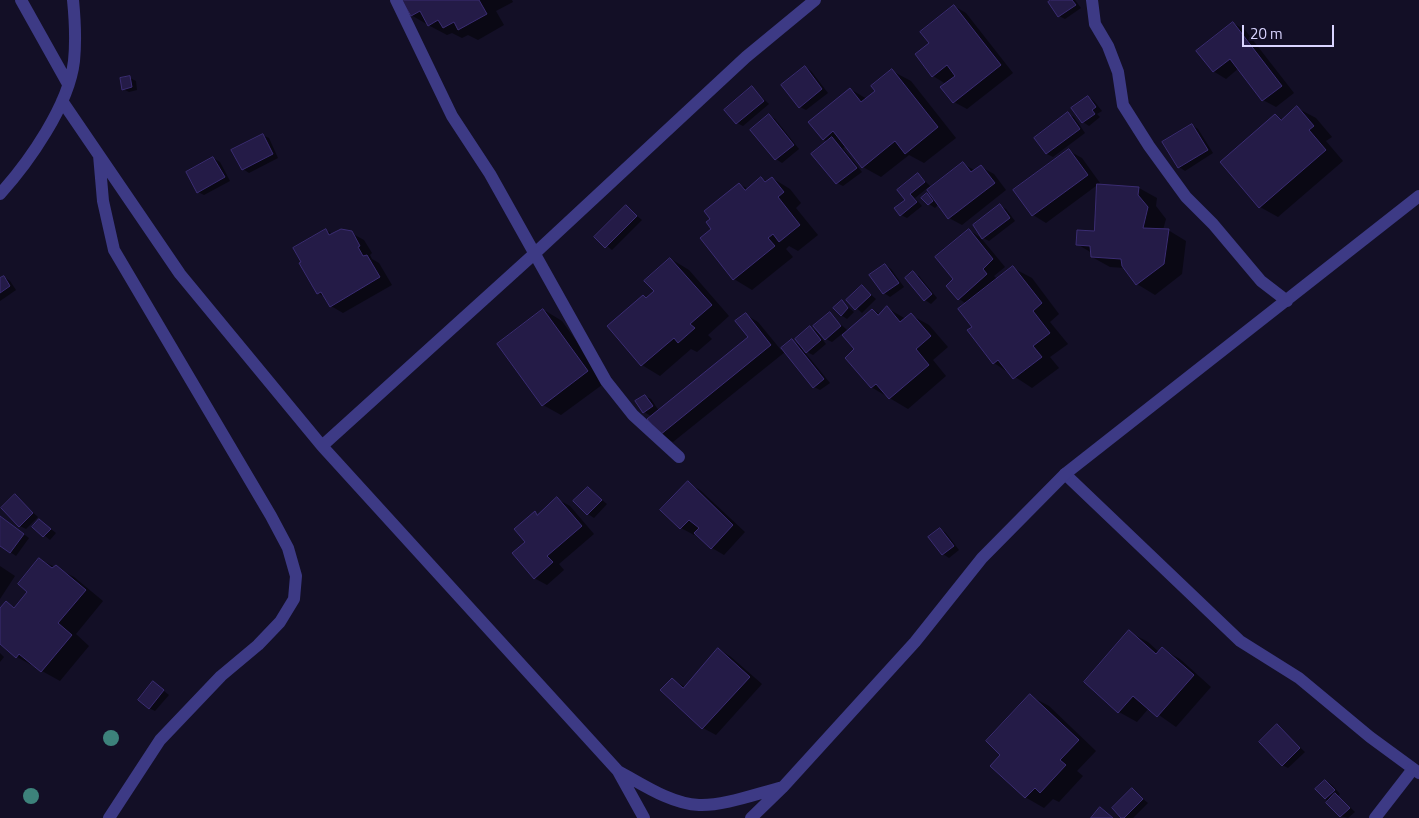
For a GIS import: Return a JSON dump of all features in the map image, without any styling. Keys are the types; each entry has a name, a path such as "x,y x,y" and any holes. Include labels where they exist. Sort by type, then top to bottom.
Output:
{"street":[{"path":"20,0 68,84"},
{"path":"0,194 37,145 62,101 74,63 73,0"},
{"path":"396,0 452,116 490,174 533,255 616,396 653,434 679,457"},
{"path":"322,446 533,255 746,57 814,0"},
{"path":"1092,0 1095,24 1108,46 1118,72 1123,105 1149,146 1186,197 1261,280 1287,301"},
{"path":"62,101 180,274 322,446 618,771 644,818"},
{"path":"99,154 103,201 114,250 288,548 296,576 294,599 280,622 258,645 221,676 160,740 109,818"},
{"path":"751,818 783,787 915,642 982,558 1065,474 1419,196"},
{"path":"1065,474 1240,641 1299,678 1416,771"},
{"path":"1375,818 1416,771 1419,756"},
{"path":"618,771 657,792 684,802 700,805 783,787"}],"building":[{"path":"479,0 487,14 458,30 454,22 443,28 438,20 428,26 420,11 411,16 402,1"},
{"path":"1051,0 1072,0 1076,5 1058,17 1048,2"},
{"path":"954,5 1001,65 953,103 940,87 955,76 947,65 932,77 915,54 929,43 920,32"},
{"path":"1233,22 1282,86 1262,101 1230,59 1213,72 1196,51"},
{"path":"805,66 822,89 799,108 781,85"},
{"path":"892,69 938,127 905,154 895,141 862,168 833,131 823,140 808,122 850,88 861,102 875,91 871,86"},
{"path":"130,76 132,87 122,90 120,78"},
{"path":"752,86 764,101 736,124 724,110"},
{"path":"1088,96 1096,107 1092,110 1095,114 1082,123 1071,108"},
{"path":"1297,106 1314,126 1309,130 1326,150 1259,208 1220,162 1275,114 1281,120"},
{"path":"1068,112 1080,129 1046,154 1034,138"},
{"path":"769,114 794,145 775,160 750,130"},
{"path":"1192,124 1208,150 1178,168 1162,142"},
{"path":"263,134 273,154 242,170 231,150"},
{"path":"832,137 857,168 836,184 811,154"},
{"path":"1069,149 1088,175 1032,216 1013,190"},
{"path":"213,157 225,177 197,193 186,172"},
{"path":"963,162 971,172 981,165 995,183 948,219 927,190"},
{"path":"918,173 925,182 910,194 917,202 900,216 894,208 905,200 897,190"},
{"path":"761,177 765,182 772,177 784,192 778,197 800,225 779,242 773,234 768,238 775,246 733,280 700,238 711,229 706,222 710,219 704,211 739,183 745,190"},
{"path":"1097,184 1139,187 1138,195 1148,207 1143,228 1169,229 1164,264 1136,285 1122,266 1121,259 1091,257 1090,246 1076,245 1077,230 1094,231"},
{"path":"927,193 933,201 928,205 921,198"},
{"path":"1000,204 1010,218 982,239 973,225"},
{"path":"626,205 637,216 605,248 594,237"},
{"path":"326,229 329,235 341,229 352,231 363,256 367,255 380,277 330,307 321,292 317,294 299,263 301,262 293,248"},
{"path":"969,229 993,259 983,269 987,274 958,300 946,286 953,279 935,257"},
{"path":"670,258 712,305 690,324 695,328 678,343 674,338 641,366 607,326 643,295 646,298 654,291 644,281"},
{"path":"885,264 899,283 883,294 869,275"},
{"path":"1013,266 1042,303 1033,311 1050,333 1033,346 1042,357 1013,379 998,360 993,364 967,330 972,327 958,309"},
{"path":"913,271 932,294 924,301 905,278"},
{"path":"4,276 10,286 0,293 0,278"},
{"path":"862,285 871,295 855,310 846,300"},
{"path":"842,300 848,308 841,316 833,308"},
{"path":"887,306 900,322 911,313 931,336 916,349 929,365 889,399 876,384 871,388 845,358 854,349 842,335 872,309 878,315"},
{"path":"543,309 588,371 542,406 497,344"},
{"path":"830,312 841,326 825,340 813,326"},
{"path":"746,313 771,345 660,435 647,419 748,337 735,321"},
{"path":"810,326 821,340 806,353 795,339"},
{"path":"792,339 824,379 813,388 781,348"},
{"path":"645,395 653,406 643,413 635,401"},
{"path":"688,481 733,525 711,549 694,533 699,528 689,520 680,529 660,510"},
{"path":"588,487 602,500 587,515 573,501"},
{"path":"15,494 33,513 19,527 1,508"},
{"path":"557,497 582,526 547,556 553,562 534,579 512,553 525,542 514,529 535,511 537,515"},
{"path":"0,516 24,534 10,553 0,546"},
{"path":"39,519 51,529 43,537 32,527"},
{"path":"940,528 954,546 942,555 928,537"},
{"path":"39,558 52,568 56,565 86,590 58,623 72,635 41,672 19,654 16,658 0,644 0,608 6,601 14,608 27,592 18,584"},
{"path":"1129,630 1156,654 1162,647 1194,675 1157,717 1133,696 1118,713 1084,682"},
{"path":"718,648 750,677 702,729 660,690 672,678 683,688"},
{"path":"153,681 164,690 149,709 138,700"},
{"path":"1030,694 1079,740 1060,760 1066,765 1040,793 1035,788 1025,798 990,766 1000,755 986,741"},
{"path":"1277,724 1300,748 1282,766 1259,742"},
{"path":"1325,780 1335,790 1325,799 1315,789"},
{"path":"1132,788 1143,799 1124,818 1121,818 1112,808"},
{"path":"1335,793 1350,808 1340,817 1326,803"},
{"path":"1100,807 1113,818 1091,818"}]}
